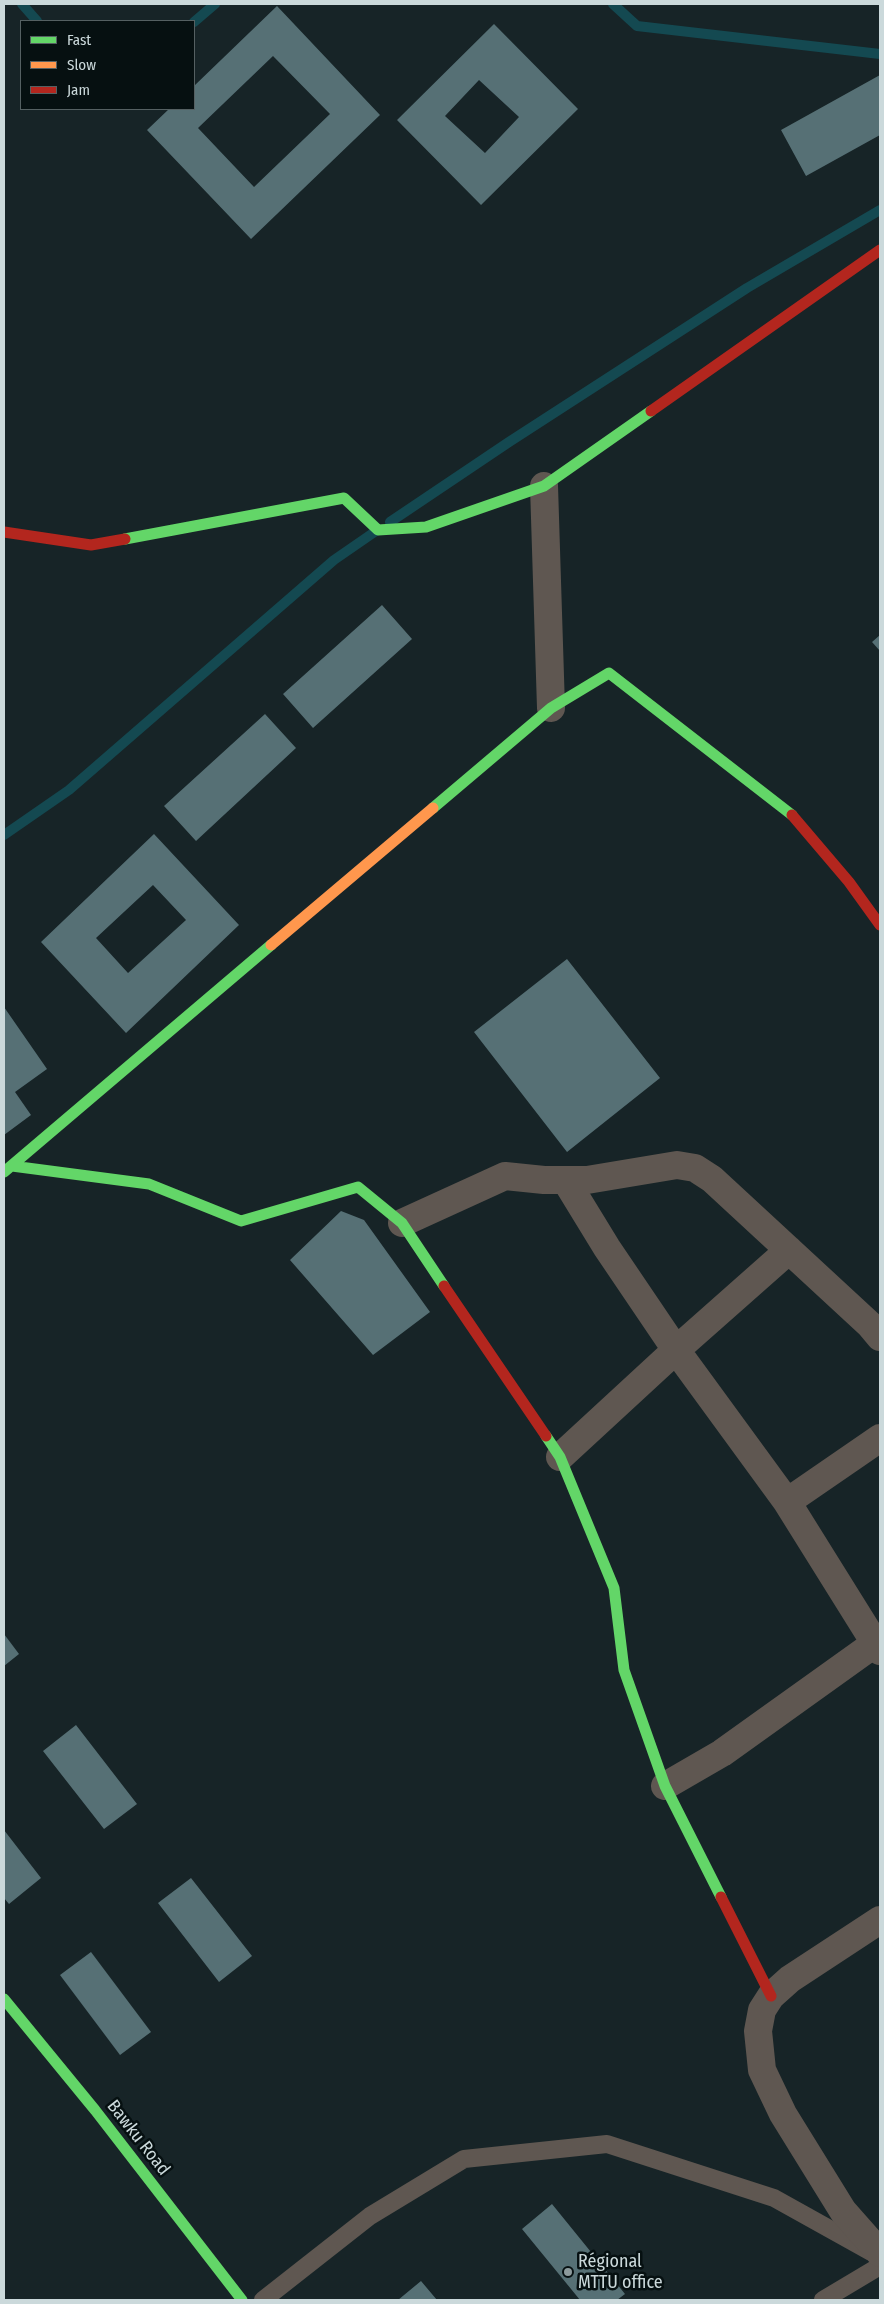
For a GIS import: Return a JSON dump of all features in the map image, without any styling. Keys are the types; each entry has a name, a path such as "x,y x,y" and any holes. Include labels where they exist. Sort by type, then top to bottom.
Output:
{"main road":[{"path":"4,532 91,545 344,498 378,530 426,527 544,486 880,250"},
{"path":"8,1169 550,708 609,673 797,819 849,882 880,925"},
{"path":"8,1169 149,1184 241,1221 358,1186 402,1223 560,1457 614,1588 624,1670 665,1786 771,1996"},
{"name":"Bawku Road","path":"4,1999 95,2110 242,2300"}],"street":[{"path":"544,486 550,708"},
{"path":"402,1223 505,1176 566,1181 587,1180 677,1165 695,1168 712,1179 870,1325 880,1337"},
{"path":"566,1181 607,1248 676,1350 787,1502 879,1645 722,1753 665,1786"},
{"path":"560,1457 676,1350 789,1250"},
{"path":"787,1502 880,1438"},
{"path":"880,1920 790,1979 771,1996 762,2010 759,2019 762,2070 783,2114 843,2211 880,2253"}],"lane":[{"path":"263,2300 370,2216 464,2160 606,2144 774,2198 880,2257"},
{"path":"823,2300 880,2266"}],"building":[{"path":"277,6 380,115 251,239 147,130 168,110 195,110 195,85","holes":["273,56 330,114 254,187 198,128"]},
{"path":"494,24 578,109 481,205 397,120","holes":["479,80 519,117 485,153 445,116"]},
{"path":"880,75 880,135 806,176 781,130"},
{"path":"382,605 412,639 313,728 283,694"},
{"path":"880,635 880,651 872,642"},
{"path":"265,714 296,748 196,841 164,806"},
{"path":"154,834 239,925 126,1033 41,942","holes":["153,885 186,920 128,973 96,938"]},
{"path":"567,959 660,1078 567,1152 474,1032"},
{"path":"4,1007 47,1069 15,1092 31,1115 4,1135"},
{"path":"341,1211 364,1220 430,1312 373,1355 290,1260"},
{"path":"4,1634 19,1654 4,1666"},
{"path":"76,1725 137,1804 104,1829 43,1751"},
{"path":"4,1830 41,1878 9,1904 4,1898"},
{"path":"191,1878 252,1956 219,1982 158,1903"},
{"path":"91,1952 151,2032 120,2055 60,1975"},
{"path":"552,2204 625,2294 617,2300 580,2300 522,2229"},
{"path":"421,2281 437,2300 398,2300"}],"waterway":[{"path":"22,4 36,20"},
{"path":"195,21 215,4"},
{"path":"613,4 637,26 880,54"},
{"path":"390,522 509,442 747,288 880,210"},
{"path":"4,835 69,790 334,560 376,531"}],"traffic: fast":[{"path":"125,539 344,498 378,530 426,527 544,486 651,411"},
{"path":"433,808 551,708 609,673 792,815"},
{"path":"4,1172 271,945"},
{"path":"12,1166 149,1184 241,1221 358,1187 402,1223 444,1286"},
{"path":"546,1436 560,1457 614,1588 624,1670 665,1786 721,1897"},
{"path":"4,1999 95,2110 242,2300"}],"traffic: slow":[{"path":"271,945 433,808"}],"traffic: jam":[{"path":"651,411 880,250"},
{"path":"4,532 91,545 125,539"},
{"path":"792,815 849,882 880,925"},
{"path":"444,1286 546,1436"},
{"path":"721,1897 771,1996"}],"place":[{"name":"Régional MTTU office","path":"568,2272"}]}
